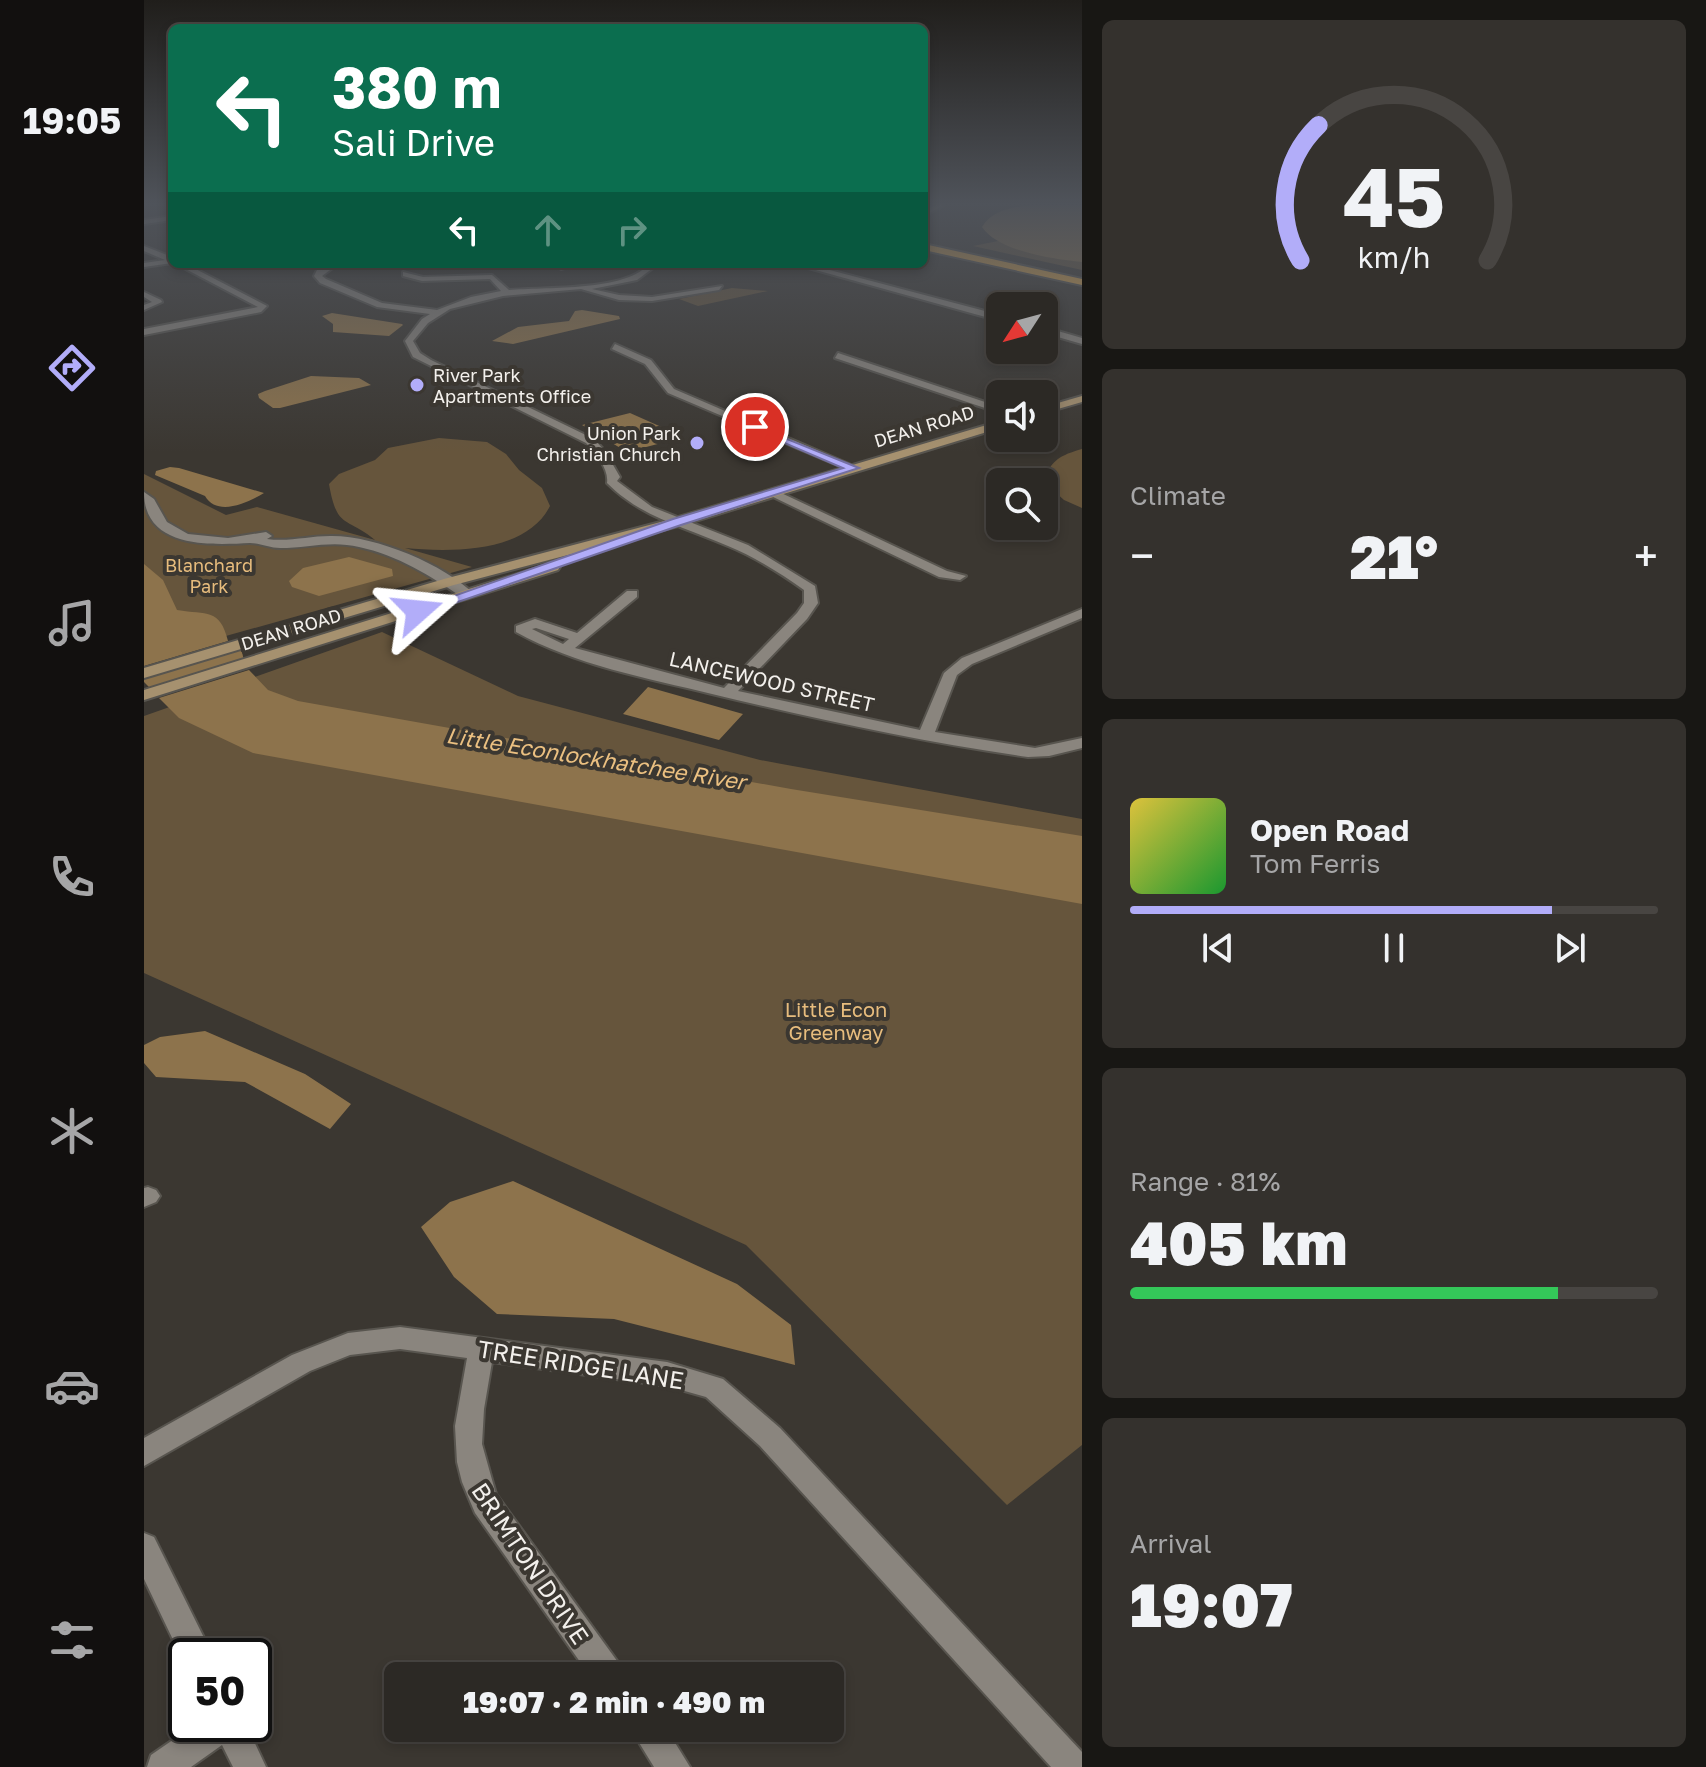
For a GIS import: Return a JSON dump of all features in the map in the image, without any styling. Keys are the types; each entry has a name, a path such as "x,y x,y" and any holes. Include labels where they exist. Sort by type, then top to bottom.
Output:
{"main road":[{"path":"1058,406 1082,399"},
{"name":"DEAN ROAD","path":"144,673 449,582 683,520 986,428"},
{"name":"DEAN ROAD","path":"144,695 468,595 683,520"}],"street":[{"path":"144,332 261,310 263,306 226,287"},
{"path":"337,287 392,308 438,313"},
{"path":"502,287 506,292"},
{"path":"886,287 986,314"},
{"path":"719,288 644,302 617,300 582,288 506,292 474,298 438,313 409,341 416,355 577,433 600,451 614,477 611,481 625,494 722,539 810,589 811,603 727,694"},
{"path":"144,294 158,302 144,308"},
{"path":"1058,334 1082,341"},
{"path":"615,347 648,362 671,391 853,468"},
{"path":"838,356 986,405"},
{"path":"773,493 944,574 960,576"},
{"path":"144,495 151,499 159,522 170,532 202,539 256,540 280,545 303,539 343,540 392,553 426,567 468,595"},
{"path":"564,650 632,594"},
{"path":"926,735 951,673 967,661 1081,615"},
{"name":"LANCEWOOD STREET","path":"579,638 535,623 521,629 525,635 564,650 727,694 926,735 1031,753 1082,743"},
{"name":"TREE RIDGE LANE","path":"144,1453 301,1363 348,1344 400,1338 667,1374 714,1387 770,1437 1073,1767"},
{"name":"BRIMTON DRIVE","path":"482,1349 466,1432 470,1472 485,1503 599,1662"},
{"path":"144,1547 188,1638"},
{"path":"163,1767 200,1742"},
{"path":"237,1742 250,1767"},
{"path":"656,1742 674,1767"}],"green space":[{"path":"732,288 768,291 698,306 679,299"},
{"name":"Blanchard Park","path":"439,438 487,442 506,454 519,470 542,488 550,506 539,522 505,541 485,546 443,550 405,548 472,567 144,659 144,474 226,515 257,507 375,540 339,516 329,484 339,474 375,460 388,448"},
{"path":"1082,449 1082,508 1058,495 1058,468 1050,468 1068,454"},
{"name":"Little Econ Greenway","path":"382,632 518,696 760,760 1082,819 1082,1445 1007,1505 746,1245 144,973 144,716"}],"water":[{"path":"575,311 619,316 620,319 513,344 492,341 518,327 569,321"},
{"path":"332,313 403,325 389,336 333,332 333,324 322,316"},
{"path":"311,376 359,378 371,385 280,408 273,408 259,398 258,394 265,391"},
{"path":"630,413 675,433 673,440 627,452 582,425"},
{"path":"170,467 264,493 241,504 217,506 205,496 155,475 156,471"},
{"path":"349,557 392,569 393,576 319,596 292,587 289,581 303,568"},
{"path":"144,564 163,580 177,610 204,613 216,618 225,630 228,641 144,666"},
{"path":"233,646 242,652 245,665 154,692 144,682 144,673"},
{"name":"Little Econlockhatchee River","path":"249,670 268,690 298,701 791,789 1082,836 1082,904 253,753 179,718 159,698"},
{"path":"648,687 743,714 719,740 623,714"},
{"path":"205,1031 305,1074 351,1104 330,1129 245,1082 156,1077 144,1063 144,1045 160,1037"},
{"path":"513,1181 737,1284 791,1325 795,1365 614,1319 497,1314 454,1277 421,1227 450,1202"}],"place":[{"name":"River Park Apartments Office","path":"417,385"},
{"name":"Union Park Christian Church","path":"697,443"}],"route":[{"path":"418,611 677,522 853,468 755,427"}]}
